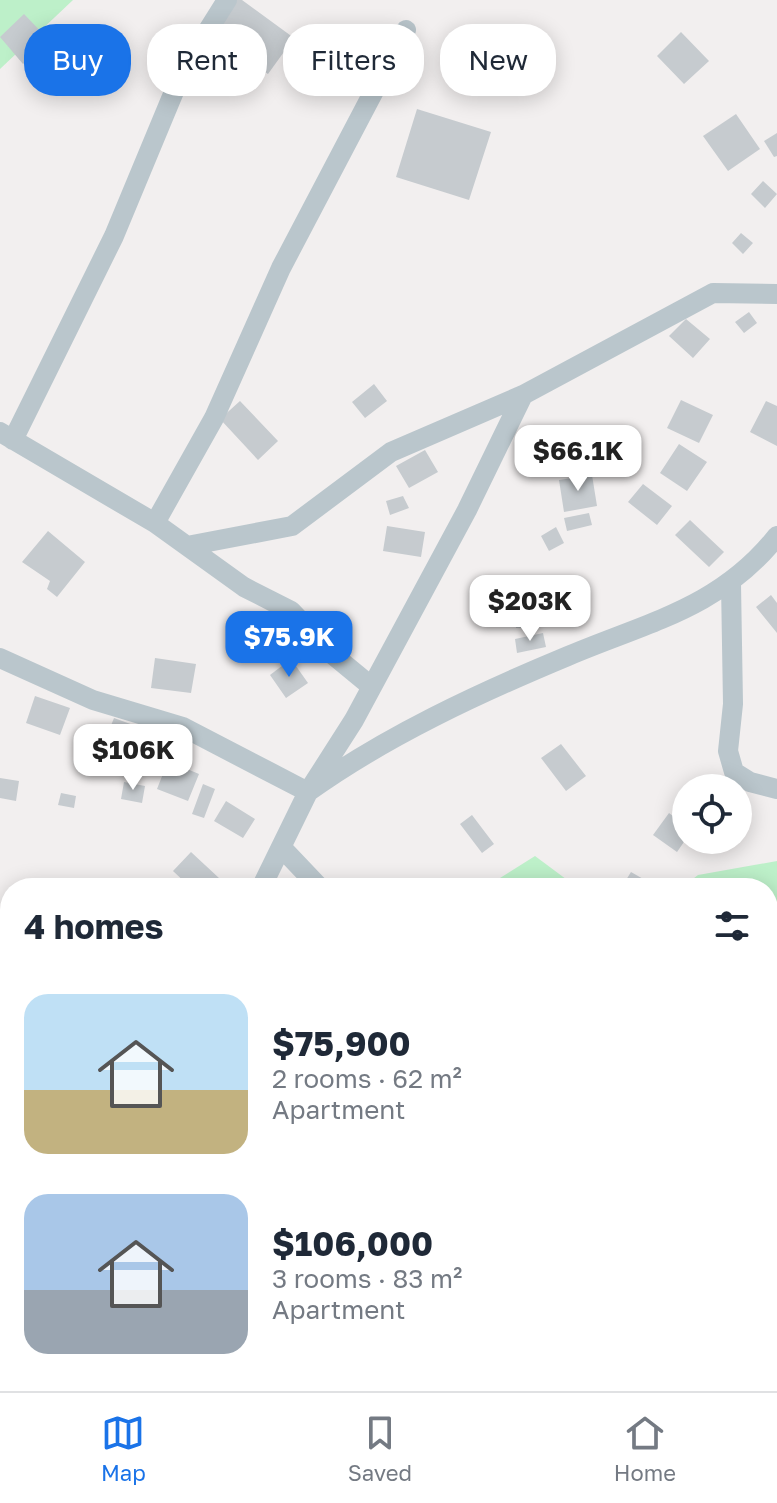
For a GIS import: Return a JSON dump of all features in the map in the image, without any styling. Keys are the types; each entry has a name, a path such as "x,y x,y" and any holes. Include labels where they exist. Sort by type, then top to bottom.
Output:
{"street":[{"path":"227,0 183,70 114,236 6,436 155,523 244,587 291,611 332,654 372,687"},
{"path":"155,523 214,418 281,268 371,96"},
{"path":"187,546 292,526 391,452 523,395 713,293 777,294"},
{"path":"266,878 308,792 372,687 467,510 523,395"},
{"path":"308,792 344,766 440,714 569,655 616,640 731,584 777,536"},
{"path":"731,584 733,704 728,751 734,772 750,782 777,789"},
{"path":"0,658 93,700 183,727 308,792"},
{"path":"282,848 310,878"}],"green space":[{"path":"0,0 73,0 48,24 24,24 24,46 0,69"},
{"path":"535,856 565,878 500,878"},
{"path":"777,861 777,878 694,878"}],"building":[{"path":"235,0 242,0 283,30 283,53 268,74 267,24 218,24"},
{"path":"24,14 34,24 24,24 23,64 0,37"},
{"path":"681,32 709,61 684,84 657,56"},
{"path":"417,109 491,132 469,200 396,177"},
{"path":"736,114 760,149 728,171 703,136"},
{"path":"777,133 777,156 774,157 764,141"},
{"path":"763,181 777,194 765,208 751,194"},
{"path":"741,233 753,243 743,254 732,243"},
{"path":"749,312 757,323 744,333 735,322"},
{"path":"686,319 710,339 693,358 669,336"},
{"path":"374,384 387,401 365,418 352,402"},
{"path":"681,400 713,415 699,443 667,428"},
{"path":"240,401 278,441 258,460 220,419"},
{"path":"766,401 777,406 777,446 750,432"},
{"path":"679,444 707,462 687,491 660,473"},
{"path":"425,450 438,472 409,488 396,466"},
{"path":"592,475 597,506 564,512 559,480"},
{"path":"643,484 672,506 657,525 628,502"},
{"path":"403,496 409,508 390,515 386,501"},
{"path":"589,513 592,525 567,531 564,518"},
{"path":"690,520 724,552 709,567 675,535"},
{"path":"387,526 425,532 421,557 383,551"},
{"path":"556,527 564,543 549,551 541,536"},
{"path":"48,531 85,562 57,597 47,589 50,581 22,562"},
{"path":"771,595 777,603 777,633 756,607"},
{"path":"549,597 551,626 516,628 514,600"},
{"path":"543,633 546,647 517,653 515,639"},
{"path":"155,658 196,664 191,693 151,688"},
{"path":"291,659 308,683 286,698 270,675"},
{"path":"35,696 70,708 60,735 26,723"},
{"path":"114,718 155,733 140,774 98,758"},
{"path":"561,744 586,776 566,791 541,758"},
{"path":"168,761 199,774 188,801 157,789"},
{"path":"0,778 19,781 16,801 0,798"},
{"path":"124,782 145,786 142,803 121,799"},
{"path":"203,784 215,789 204,818 192,814"},
{"path":"61,793 76,796 74,808 58,805"},
{"path":"226,801 255,819 243,838 214,821"},
{"path":"669,813 672,815 672,848 653,835"},
{"path":"472,815 494,844 482,853 460,824"},
{"path":"191,852 219,878 180,878 173,871"},
{"path":"631,872 642,878 627,878"}]}
